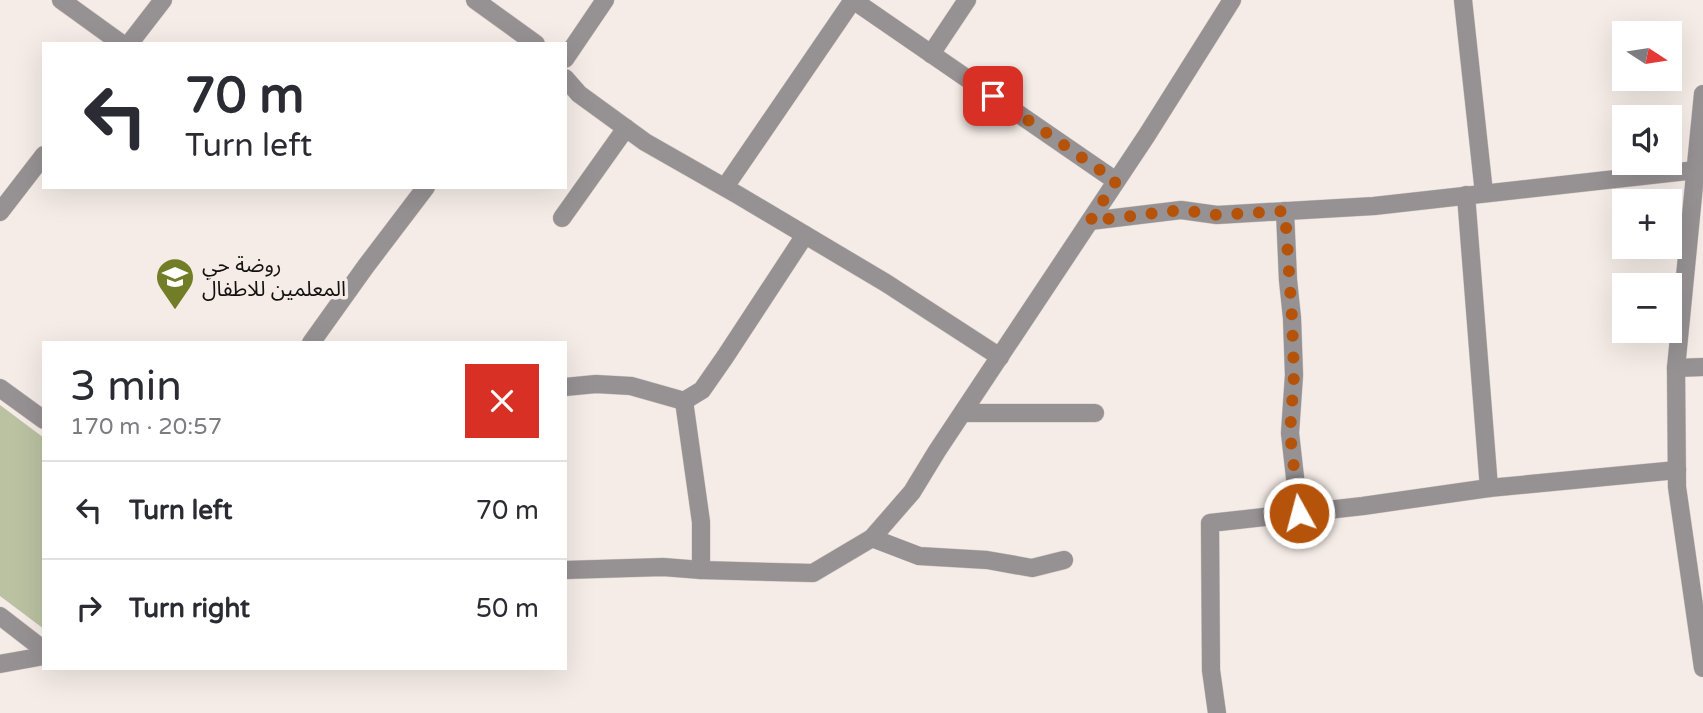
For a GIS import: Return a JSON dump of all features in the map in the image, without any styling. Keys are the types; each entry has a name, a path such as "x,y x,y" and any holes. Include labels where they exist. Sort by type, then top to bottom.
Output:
{"street":[{"path":"61,0 119,42"},
{"path":"131,42 163,0"},
{"path":"475,0 533,42"},
{"path":"567,56 605,0"},
{"path":"725,187 853,0 1116,181"},
{"path":"931,54 967,0"},
{"path":"567,570 663,567 813,573 872,538 912,492 1232,0"},
{"path":"1463,0 1489,488"},
{"path":"567,80 579,94 645,142 886,283 1000,357"},
{"path":"1703,94 1676,368 1677,487 1703,668"},
{"path":"562,218 626,128"},
{"path":"0,212 42,158"},
{"path":"1090,221 1181,210 1217,215 1374,206 1696,170"},
{"path":"312,341 424,189"},
{"path":"1285,211 1294,375 1290,433 1299,513"},
{"path":"567,387 596,384 631,386 684,401 702,390 805,235"},
{"path":"1676,368 1703,367"},
{"path":"0,388 42,419"},
{"path":"684,401 701,522 701,570"},
{"path":"964,413 1095,413"},
{"path":"1217,713 1211,670 1210,523 1363,506 1489,488 1677,470"},
{"path":"872,538 919,556 987,560 1032,568 1064,560"},
{"path":"0,616 42,648"},
{"path":"0,664 42,656"}],"green space":[{"path":"0,405 42,436 42,628 0,596"}],"place":[{"name":"روضة حي المعلمين للاطفال","path":"175,311"}],"route":[{"path":"993,96 1116,181 1090,221 1181,210 1217,215 1285,211 1294,375 1290,433 1299,513"}]}
